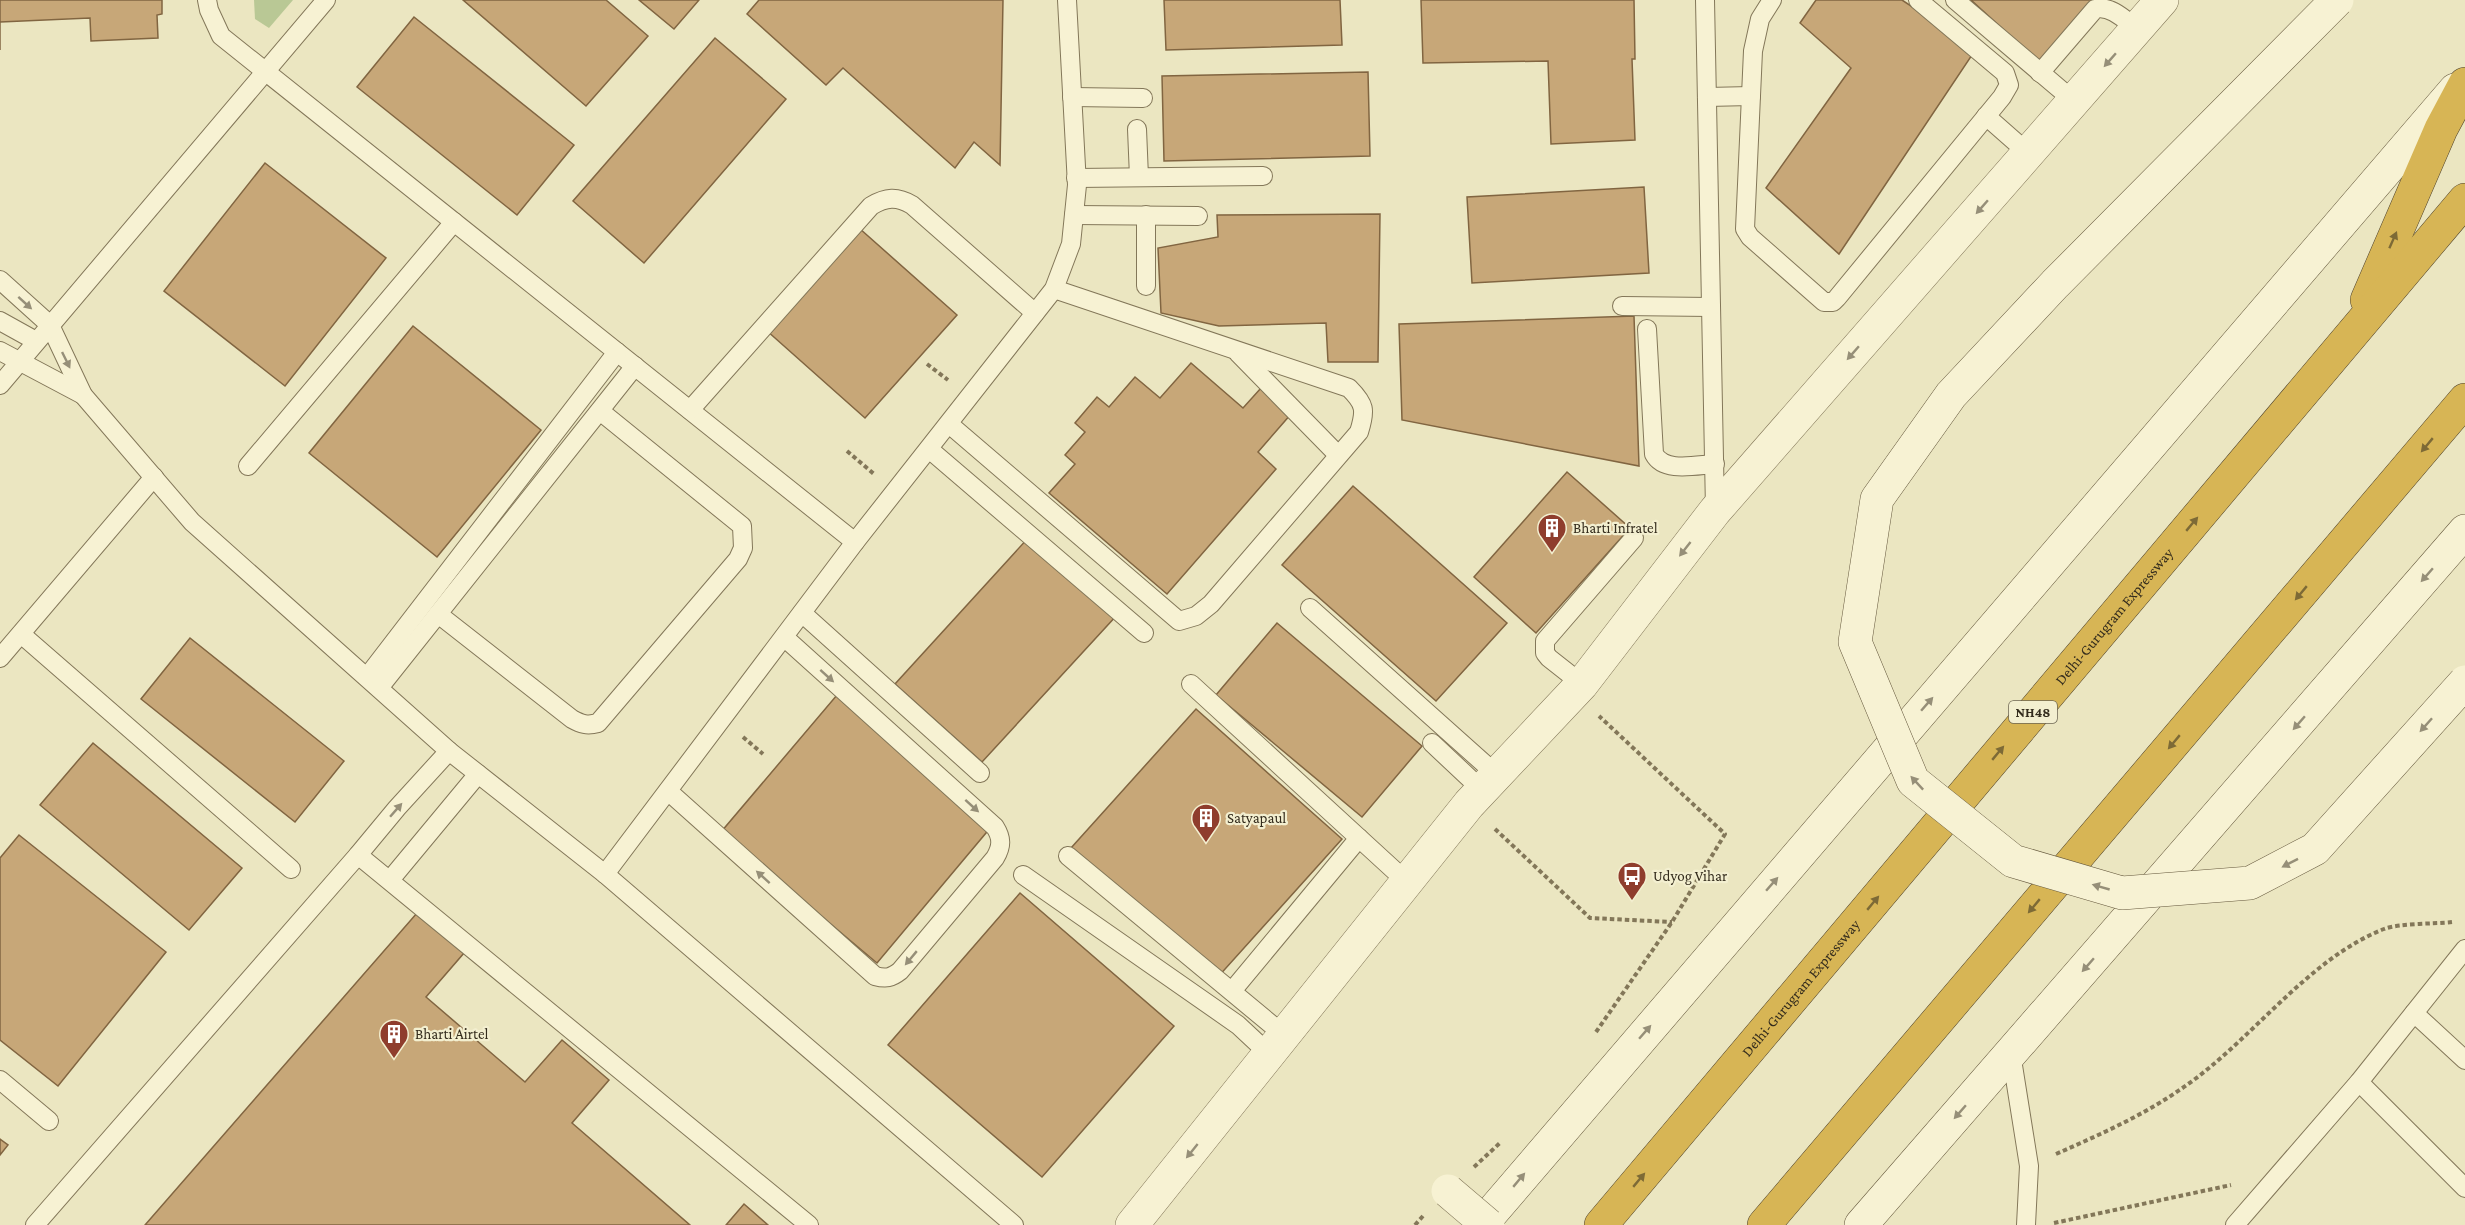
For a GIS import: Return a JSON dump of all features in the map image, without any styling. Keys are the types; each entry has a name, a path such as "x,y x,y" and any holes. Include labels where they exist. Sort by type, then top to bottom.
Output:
{"highway":[{"path":"2353,332 2441,129 2465,84"},
{"name":"Delhi-Gurugram Expressway","path":"1601,1225 2465,200"},
{"path":"1764,1225 2465,400"}],"main road":[{"path":"1132,1225 1483,790 1578,688 1715,511 2162,0"},
{"path":"2337,0 2055,284 1951,394 1877,500 1855,642 1913,781 2013,861 2122,893 2250,883 2315,849 2465,682"},
{"path":"1481,1225 2465,78"},
{"path":"1861,1225 2465,531"},
{"path":"1448,1191 1488,1225"}],"lane":[{"path":"207,0 208,10 221,36 855,542"},
{"path":"0,385 326,0"},
{"path":"605,874 855,542 1054,289 1071,244 1076,178 1067,0"},
{"path":"1705,0 1715,511"},
{"path":"1772,0 1760,19 1756,36 1744,229 1750,237 1824,302 1837,298 2009,85 2005,73 1918,0"},
{"path":"1955,0 2074,101"},
{"path":"2040,73 2095,9 2111,10 2137,29"},
{"path":"1707,97 1751,96"},
{"path":"1072,97 1143,98"},
{"path":"1986,116 2028,153"},
{"path":"1137,129 1139,177"},
{"path":"1076,178 1263,176"},
{"path":"690,410 871,206 882,200 892,198 912,205 1035,314"},
{"path":"1074,215 1198,216"},
{"path":"1146,215 1146,286"},
{"path":"248,466 454,222"},
{"path":"0,280 50,325 83,395 192,522 450,751 605,874 1014,1225"},
{"path":"949,424 1179,621 1196,616 1210,604 1359,432 1364,415 1360,399 1349,388 1054,289"},
{"path":"1622,306 1711,307"},
{"path":"0,321 36,341"},
{"path":"1647,328 1654,454 1657,460 1667,466 1715,464"},
{"path":"1234,349 1338,456"},
{"path":"0,351 83,395"},
{"path":"373,683 617,352"},
{"path":"373,683 438,614 635,366"},
{"path":"438,614 572,719 589,725 598,723 738,559 743,548 742,526 600,411"},
{"path":"928,449 1144,633"},
{"path":"0,658 154,477"},
{"path":"1578,688 1545,653 1545,641 1634,538"},
{"path":"1310,608 1483,790"},
{"path":"802,613 980,773"},
{"path":"21,634 291,869"},
{"path":"668,791 875,976 884,979 900,971 995,858 1001,848 1000,836 995,827 784,637"},
{"path":"1191,684 1407,882"},
{"path":"1432,743 1483,790"},
{"path":"34,1225 397,808 450,751"},
{"path":"390,880 478,774"},
{"path":"1232,992 1359,837"},
{"path":"358,855 809,1225"},
{"path":"1068,856 1232,992 1277,1044"},
{"path":"1023,875 1238,1025 1277,1044"},
{"path":"2235,1225 2359,1082 2465,949"},
{"path":"2414,1013 2465,1060"},
{"path":"2011,1053 2029,1166 2026,1225"},
{"path":"0,1080 49,1121"},
{"path":"2359,1082 2465,1188"}],"path":[{"path":"1578,688 1725,834 1672,922 1592,1038"},
{"path":"1483,790 1590,918 1672,922"},
{"path":"2029,1166 2115,1128 2182,1089 2249,1035 2301,984 2350,947 2386,928 2454,922"},
{"path":"1415,1225 1508,1135"},
{"path":"2044,1225 2223,1185 2270,1185"}],"green space":[{"path":"254,0 293,0 269,28 255,19"}],"building":[{"path":"0,0 162,0 162,14 157,15 158,38 91,41 90,18 0,22"},
{"path":"463,0 606,0 648,36 586,106"},
{"path":"639,0 699,0 674,29"},
{"path":"759,0 1003,0 1000,165 974,142 955,168 843,68 826,85 747,14"},
{"path":"1164,0 1340,0 1342,45 1166,50"},
{"path":"1421,0 1634,0 1635,59 1632,59 1635,140 1551,144 1548,61 1423,63"},
{"path":"1816,0 1902,0 1976,49 1839,254 1766,188 1851,68 1800,23"},
{"path":"1971,0 2097,0 2040,63"},
{"path":"414,17 574,145 517,215 357,87"},
{"path":"715,38 786,99 644,263 573,201"},
{"path":"1368,72 1370,156 1164,161 1162,76"},
{"path":"265,163 386,258 285,386 164,291"},
{"path":"1644,187 1649,273 1472,283 1467,197"},
{"path":"1380,214 1378,362 1328,362 1326,323 1219,326 1161,313 1158,248 1218,237 1217,215"},
{"path":"859,228 957,315 865,418 766,330"},
{"path":"1634,316 1639,466 1402,420 1399,324"},
{"path":"413,326 541,430 437,557 309,453"},
{"path":"1191,363 1243,408 1261,388 1291,414 1258,452 1276,469 1167,594 1049,493 1075,464 1065,455 1085,432 1075,423 1097,397 1109,407 1135,377 1160,398"},
{"name":"Bharti Infratel","path":"1567,472 1630,528 1536,633 1474,577"},
{"path":"1353,486 1507,623 1436,701 1282,565"},
{"path":"1029,537 1117,615 982,762 895,684"},
{"path":"1277,623 1422,746 1362,817 1216,695"},
{"path":"190,638 344,761 295,822 141,699"},
{"path":"837,695 991,827 877,963 721,832"},
{"name":"Satyapaul","path":"1196,709 1342,839 1217,978 1071,848"},
{"path":"93,743 242,868 189,930 40,805"},
{"path":"19,835 166,952 58,1086 0,1040 0,858"},
{"path":"1020,893 1174,1026 1042,1177 888,1045"},
{"name":"Bharti Airtel","path":"417,913 464,953 426,997 525,1082 562,1040 609,1080 572,1123 690,1225 145,1225"},
{"path":"0,1139 8,1145 0,1155"},
{"path":"744,1204 768,1225 726,1225"}],"place":[{"name":"Bharti Infratel","path":"1552,554"},
{"name":"Satyapaul","path":"1206,844"},
{"name":"Udyog Vihar","path":"1632,902"},
{"name":"Bharti Airtel","path":"394,1060"}]}
